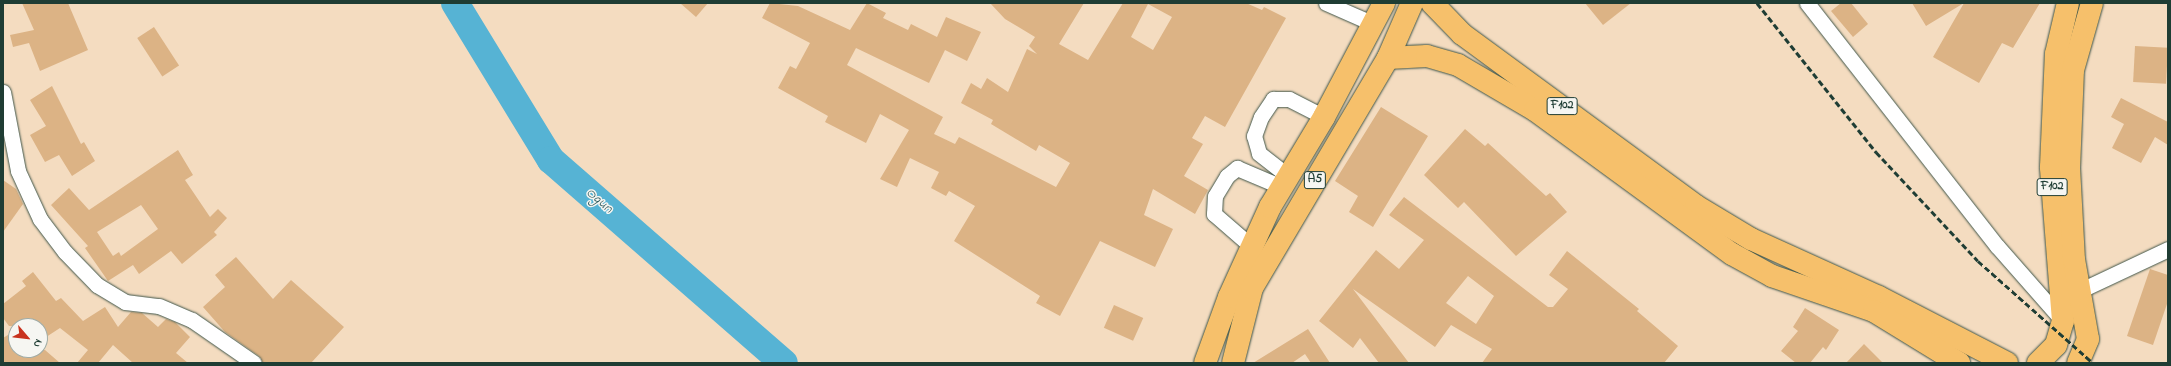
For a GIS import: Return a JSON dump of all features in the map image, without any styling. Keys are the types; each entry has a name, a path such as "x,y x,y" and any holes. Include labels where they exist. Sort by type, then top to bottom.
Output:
{"main road":[{"name":"A5","path":"1205,363 1251,246 1285,182 1324,116 1384,3"},
{"name":"A5","path":"1233,363 1252,288 1388,58 1412,3"},
{"name":"F102","path":"1432,3 1462,34 1696,206 1751,239 1879,297 2006,363"},
{"name":"F102","path":"2038,363 2056,345 2063,321 2051,167 2056,54 2068,3"},
{"name":"F102","path":"2078,363 2088,339 2081,290 2074,260 2069,169 2074,70 2092,3"},
{"path":"1388,58 1427,56 1458,65 1535,110 1732,254 1772,276 1874,311 1959,363"}],"street":[{"path":"1326,3 1374,24"},
{"path":"1807,3 1997,246 2063,321"},
{"path":"3,92 18,171 40,219 65,252 97,285 125,302 160,306 192,320 254,363"},
{"path":"1285,182 1259,153 1254,136 1261,117 1273,99 1289,99 1324,116"},
{"path":"1251,246 1214,214 1215,196 1227,176 1237,168 1285,182"},
{"path":"2081,290 2168,249"}],"building":[{"path":"22,3 68,3 88,50 40,71 29,43 13,47 10,35 34,30"},
{"path":"680,3 708,3 696,17"},
{"path":"770,3 798,6 850,30 867,3 886,13 883,18 908,30 911,24 937,37 946,17 981,32 967,61 945,50 929,83 856,48 847,65 943,117 934,134 955,144 959,137 1056,187 1070,163 1039,145 1036,151 991,124 993,120 961,103 971,83 981,89 987,78 1008,92 1027,49 1037,54 1029,46 1035,37 1005,19 990,3 1084,3 1059,44 1088,60 1123,3 1246,3 1262,10 1264,7 1286,18 1225,127 1205,116 1192,138 1203,144 1184,176 1208,190 1195,214 1153,189 1144,215 1173,229 1155,267 1100,241 1060,316 1036,303 1040,296 954,241 975,206 949,191 946,196 931,188 939,172 910,158 897,187 880,179 909,130 880,114 866,143 825,122 828,116 778,88 790,66 796,69 810,43 762,18","holes":["1148,4 1172,17 1153,50 1131,37"]},
{"path":"1585,3 1631,3 1603,25"},
{"path":"1841,3 1851,3 1868,24 1853,37 1831,11"},
{"path":"1912,3 1964,3 1926,26"},
{"path":"1964,3 2040,3 2013,48 2002,43 1979,83 1933,57"},
{"path":"154,27 179,66 162,76 137,38"},
{"path":"2135,46 2168,48 2166,84 2133,82"},
{"path":"52,86 81,144 84,142 95,161 72,176 59,155 45,162 30,135 46,126 30,100"},
{"path":"2121,98 2168,122 2168,145 2155,137 2141,163 2112,148 2124,124 2111,117"},
{"path":"1381,107 1428,136 1373,227 1349,212 1358,196 1335,181"},
{"path":"1465,129 1485,146 1488,143 1546,196 1550,193 1567,212 1516,256 1464,202 1458,208 1424,175"},
{"path":"178,150 193,175 185,180 210,217 218,209 227,218 214,232 217,235 182,264 171,251 139,274 133,265 108,281 85,248 88,246 51,205 69,188 89,210","holes":["141,205 158,229 121,256 119,252 113,256 97,232"]},
{"path":"3,180 16,189 23,204 3,232"},
{"path":"1404,197 1548,307 1553,307 1568,289 1549,275 1567,251 1639,309 1637,311 1678,346 1664,363 1482,363 1492,349 1451,325 1435,347 1353,289 1409,363 1379,363 1360,338 1353,348 1319,321 1376,250 1399,269 1424,240 1389,215","holes":["1468,276 1494,296 1476,324 1446,303"]},
{"path":"236,257 273,299 291,280 344,327 311,363 263,363 259,356 225,332 203,307 225,287 215,275"},
{"path":"2150,269 2168,275 2168,301 2153,345 2127,336"},
{"path":"33,272 56,301 61,298 83,321 105,307 118,327 131,312 142,313 158,327 166,319 175,322 190,337 176,353 188,363 133,363 113,345 98,363 77,363 88,350 60,328 48,336 48,318 8,318 8,325 3,318 3,304 26,286 22,281"},
{"path":"1114,305 1143,318 1133,341 1104,328"},
{"path":"1805,308 1839,330 1826,350 1823,347 1810,363 1796,363 1781,351 1798,331 1793,327"},
{"path":"1308,329 1330,363 1311,363 1305,354 1292,363 1253,363"},
{"path":"8,335 8,358 48,358 48,353 60,363 3,363 3,338"},
{"path":"1864,344 1883,363 1846,363"}],"waterway":[{"name":"Ogun","path":"455,3 551,160 784,363"}],"railway":[{"path":"1757,3 1876,152 1978,261 2093,363"}]}
